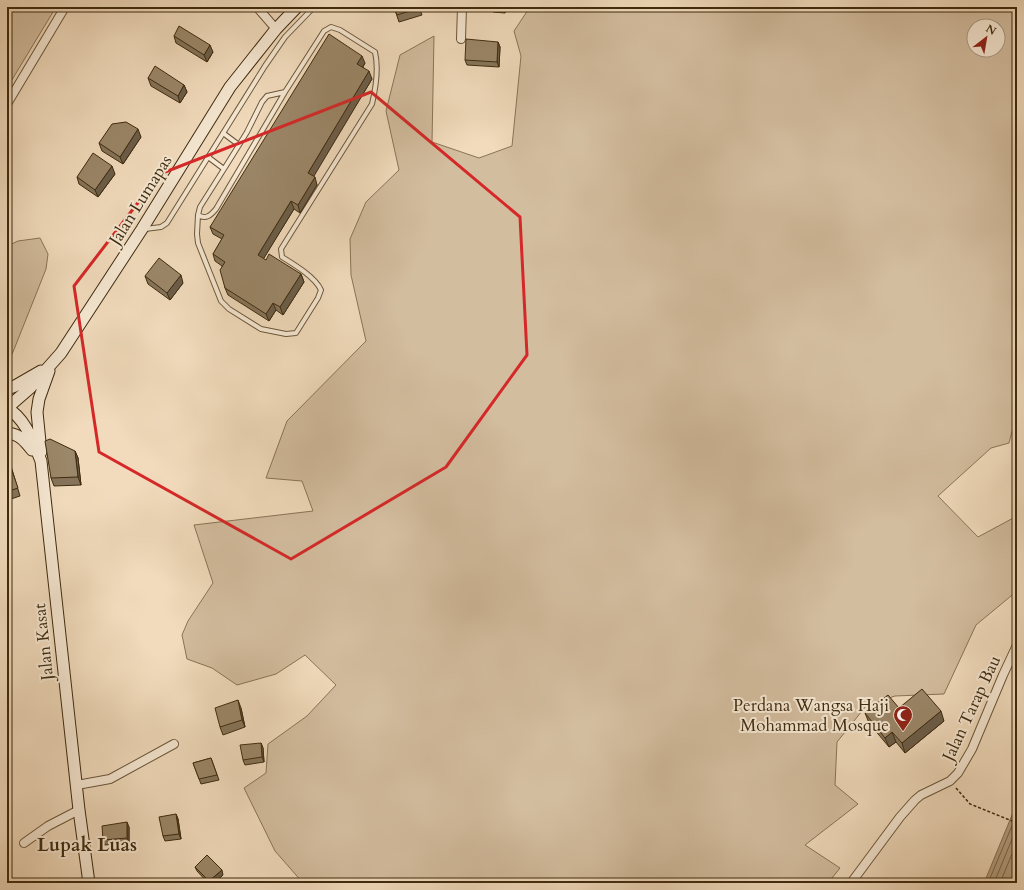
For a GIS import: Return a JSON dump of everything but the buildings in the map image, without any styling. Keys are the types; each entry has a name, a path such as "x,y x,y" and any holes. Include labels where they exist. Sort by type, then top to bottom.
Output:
{"main road":[{"name":"Jalan Lumapas","path":"7,408 30,388 61,353 142,229 230,86 276,29 297,7"},
{"path":"7,389 50,366"},
{"path":"41,461 38,406 50,366"},
{"name":"Jalan Kasat","path":"7,408 19,416 41,461 79,810 89,883"},
{"path":"7,433 22,437 41,461"}],"street":[{"path":"7,104 65,7"},
{"path":"257,7 276,29"},
{"path":"461,40 462,7"},
{"name":"Jalan Tarap Bau","path":"851,883 900,817 915,800 921,795 950,781 958,773 972,749 1017,645"},
{"path":"77,785 110,778 174,744"},
{"path":"24,843 48,826 79,810"}],"lane":[{"path":"142,229 161,227 167,223 265,66 285,37 314,7"},
{"path":"198,215 206,217 211,215 216,209 285,92 324,31 331,27 340,30 375,52 377,69 372,104 281,250 282,257 295,265 318,284 321,290 318,298 296,333 286,334 261,329 229,309 221,301 198,243 198,215 200,207 239,145 264,99 267,96 285,92"},
{"path":"222,133 239,145"},
{"path":"208,158 224,169"}],"path":[{"path":"950,781 970,804 1017,823"}],"highlighted area":[{"path":"371,92 520,217 527,355 446,467 291,559 99,452 74,286 160,174"}],"shaded area":[{"path":"7,7 56,7 7,88"},
{"path":"530,7 1017,7 1017,412 1009,443 991,448 938,496 978,537 1017,516 1017,591 976,625 944,694 895,696 866,706 837,742 835,785 858,804 805,845 840,868 828,883 303,883 275,851 244,788 266,773 268,744 307,716 336,685 305,655 276,674 237,685 212,668 187,659 182,635 188,621 213,583 194,525 313,511 302,481 266,478 287,421 366,341 351,275 350,239 366,202 399,170 386,111 400,55 434,36 432,142 479,158 512,146 521,56 514,31"},
{"path":"40,238 48,254 46,269 13,352 7,363 7,246 18,241"}],"water":[{"path":"1017,803 1017,883 984,883"}],"place":[{"name":"Perdana Wangsa Haji Mohammad Mosque","path":"903,732"}],"district":[{"name":"Lupak Luas","path":"87,844"}]}
